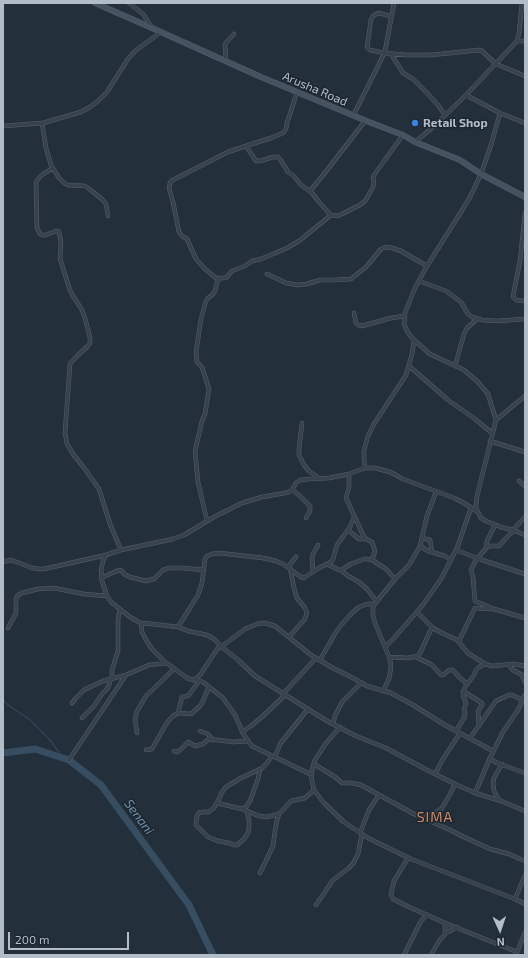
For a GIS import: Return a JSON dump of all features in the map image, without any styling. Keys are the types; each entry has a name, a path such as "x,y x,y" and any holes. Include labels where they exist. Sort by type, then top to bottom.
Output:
{"main road":[{"name":"Arusha Road","path":"95,3 261,78 403,135 415,142 460,160 481,174 525,197"}],"street":[{"path":"129,3 143,14 152,28"},
{"path":"353,116 384,53 394,3"},
{"path":"415,142 432,128 466,95 517,41 522,3"},
{"path":"391,16 378,14 373,16 371,20 367,47 370,50 407,55 431,55 479,50 496,64 525,76"},
{"path":"3,126 42,123 81,112 90,107 107,92 134,51 161,32"},
{"path":"226,61 225,44 234,34"},
{"path":"517,41 525,41"},
{"path":"391,54 404,73 413,79 427,93 445,115"},
{"path":"220,279 216,278 204,269 196,259 187,239 179,232 169,188 170,183 173,180 228,152 283,133 286,129 297,92"},
{"path":"466,95 500,113 525,123"},
{"path":"496,420 488,394 484,388 464,370 430,354 414,340 408,333 404,324 408,303 419,281 469,199 481,174 500,113"},
{"path":"310,191 365,121"},
{"path":"42,123 46,148 51,165 59,178 64,183 72,186 85,186 103,200 106,204 108,216"},
{"path":"246,146 256,160 260,161 278,157 288,172 294,176 302,186 310,191 331,215 338,216 360,205 366,200 374,187 374,175 403,135"},
{"path":"53,168 43,174 36,182 37,228 42,235 56,231 59,232 61,242 61,262 70,290 82,310 90,338 90,343 87,347 70,364 65,433 66,440 73,454 86,469 99,489 110,524 121,550"},
{"path":"525,213 520,261 513,296 516,300 525,301"},
{"path":"207,521 198,482 196,451 202,421 205,414 209,389 202,367 197,362 196,352 201,319 207,299 215,291 216,282 220,279 227,277 232,271 245,266 252,261 261,259 287,248 299,241 331,215"},
{"path":"267,274 286,283 298,285 320,280 351,279 366,266 381,249 386,246 401,251 427,266"},
{"path":"419,281 446,291 461,302 468,314 477,319 497,321 525,319"},
{"path":"354,313 356,323 362,326 391,318 405,316"},
{"path":"455,366 464,334 467,328 477,319"},
{"path":"365,468 364,450 368,436 374,424 406,375 414,340"},
{"path":"409,366 448,400 492,433"},
{"path":"525,396 496,420 476,496 476,507 481,518 501,528 514,530 525,534"},
{"path":"302,423 299,455 309,471 320,479"},
{"path":"490,441 525,452"},
{"path":"3,562 10,560 36,569 44,569 173,539 184,535 242,503 292,490 296,483 300,480 329,478 349,474 365,468 376,468 390,472 436,492 454,498 478,512"},
{"path":"349,474 349,487 346,498 363,535 366,539 372,542 375,548 372,560"},
{"path":"520,481 525,486"},
{"path":"292,490 310,506 310,511 306,518"},
{"path":"384,691 389,679 391,667 389,657 373,615 373,606 395,579 409,565 420,546 427,516 436,492"},
{"path":"385,648 417,612 441,579 456,550 471,508"},
{"path":"178,627 198,595 202,583 205,559 207,556 219,553 263,558 276,561 304,578 333,559 337,546 352,525 354,517"},
{"path":"486,548 490,546 499,546 525,517"},
{"path":"495,525 487,541 486,548 471,570 473,577 474,600 495,609 525,618"},
{"path":"348,530 359,539 366,539"},
{"path":"422,538 430,540 432,552"},
{"path":"313,572 312,558 318,545"},
{"path":"420,546 451,560"},
{"path":"456,550 525,574"},
{"path":"106,555 101,567 101,578 107,596 111,602 141,623 178,627 207,635 214,639 255,676 340,728 386,748 475,793 499,800 525,811"},
{"path":"289,637 305,619 307,613 297,598 289,568 296,558"},
{"path":"341,570 364,559 372,560 388,570 395,579"},
{"path":"326,564 341,570 359,582 367,589 376,603"},
{"path":"101,578 118,570 130,578 146,581 154,579 163,570 169,568 204,570"},
{"path":"8,628 16,613 16,599 18,595 22,593 38,589 54,588 84,594 107,596"},
{"path":"320,660 336,632 351,614 359,607 376,603"},
{"path":"82,718 94,706 110,685 112,670 118,651 118,620 120,608"},
{"path":"459,641 475,608 495,609"},
{"path":"417,612 432,627 459,641 468,653 485,664 492,666 514,664 525,666"},
{"path":"141,623 142,632 149,645 166,663 187,678 197,680 222,696 235,715 242,732 252,746 312,775"},
{"path":"146,750 152,750 169,720 178,713 182,697 189,695 200,675 220,646 245,629 257,624 265,623 274,626 316,658 367,686 391,693 413,704 440,722 494,751"},
{"path":"416,657 421,651 432,627"},
{"path":"389,657 416,657 432,665 441,674 444,675 450,670 453,670 467,684"},
{"path":"242,732 263,716 316,658"},
{"path":"72,703 84,690 103,681 126,675 149,665 166,663"},
{"path":"435,774 464,718 464,709 466,704 463,695 467,684 476,670 485,664"},
{"path":"509,665 513,670 522,674 525,682"},
{"path":"137,733 135,719 137,711 146,696 174,669"},
{"path":"69,760 126,675"},
{"path":"333,724 342,702 361,683"},
{"path":"178,713 191,714 200,706 210,687"},
{"path":"464,691 482,703 478,711 479,726"},
{"path":"470,738 496,701 509,695 524,698 518,710 503,732 475,793"},
{"path":"247,811 249,821 248,834 237,845 208,837 196,825 197,816 199,813 208,812 211,810 217,803 226,787 260,769 274,756 280,744 308,709"},
{"path":"340,728 326,743 314,764 312,775 314,790 324,803 344,822 368,838 408,858 525,904"},
{"path":"200,731 208,734 214,740"},
{"path":"174,751 178,752 188,742 195,746 203,744 209,739 234,742 248,741"},
{"path":"490,759 525,773"},
{"path":"314,764 342,783 357,784 367,788 418,815 490,849 509,854 525,861"},
{"path":"499,800 494,791 493,783 494,778 502,764"},
{"path":"242,809 246,807 250,801 257,783 260,769"},
{"path":"418,815 431,814 442,808 455,784"},
{"path":"217,803 242,809 263,817 272,816 279,814 291,801 305,798 314,790"},
{"path":"316,905 333,880 349,868 354,862 358,854 361,834 369,810 379,795"},
{"path":"260,873 273,846 276,820 279,814"},
{"path":"408,858 394,881 391,896 393,899 516,953 523,943 525,932"},
{"path":"515,899 525,875"},
{"path":"404,955 421,921 427,915"},
{"path":"445,923 445,934"},
{"path":"431,955 435,946 445,934 457,927"}],"waterway":[{"path":"3,699 8,705 29,719 50,740 63,758"},
{"name":"Senani","path":"3,753 35,749 69,760 101,785 189,905 213,955"}],"place":[{"name":"Retail Shop","path":"415,123"}],"district":[{"name":"SIMA","path":"435,817"}]}
